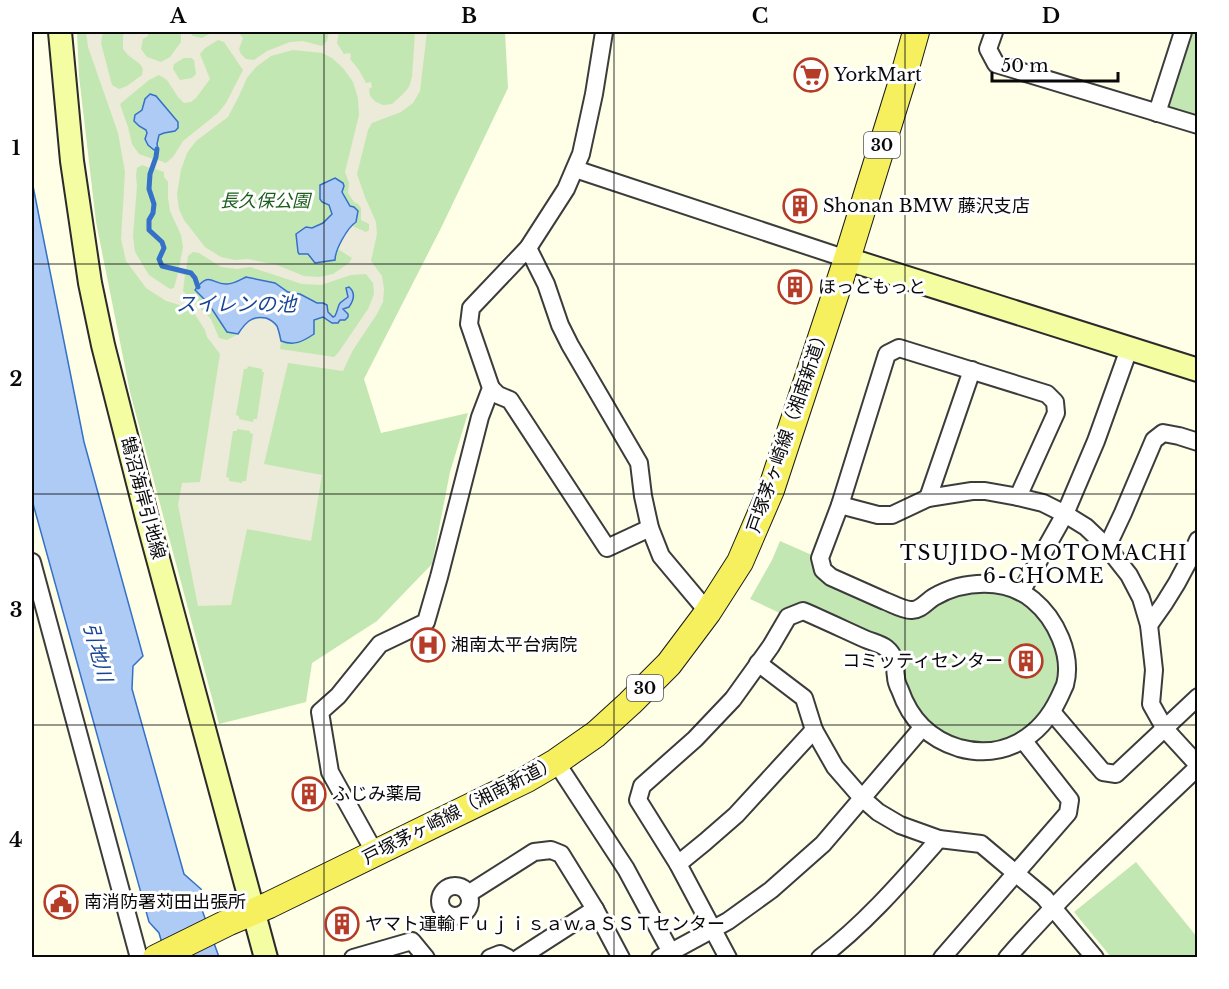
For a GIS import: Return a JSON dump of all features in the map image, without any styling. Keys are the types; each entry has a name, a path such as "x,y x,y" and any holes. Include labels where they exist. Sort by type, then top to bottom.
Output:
{"main road":[{"name":"戸塚茅ヶ崎線（湘南新道）","path":"156,957 254,912 527,779 596,734 669,664 708,612 740,562 771,490 847,259 916,32"}],"street":[{"name":"鵠沼海岸引地線","path":"60,32 72,161 90,283 147,518 266,957"},
{"path":"604,32 581,154 566,189 528,248 471,308 469,324 491,388 498,395 510,400 607,548 650,528"},
{"path":"994,32 988,49 996,64 1197,125"},
{"path":"1157,113 1183,32"},
{"path":"575,169 847,259 1197,370"},
{"path":"528,248 546,284 560,325 570,345 639,463 650,528 662,556 708,612"},
{"path":"728,957 678,864 638,800 642,786 695,739 733,699 788,617 803,611 886,648 896,661 896,678 905,705 922,728 939,740 959,747 976,751 997,750 1015,745 1038,728 1052,712 1065,685 1066,664 1062,639 1047,614 1034,600 1022,592 992,584 970,584 948,590 921,607 911,610 831,577 823,570 820,558 840,505 887,354 899,348 1047,394 1055,402 1056,413 1018,497"},
{"path":"1022,592 1065,514 1096,441 1129,349"},
{"path":"928,498 972,370"},
{"path":"375,853 330,772 320,712 338,696 380,644 426,622 440,577 480,417 491,388"},
{"path":"1107,547 1154,440 1163,433 1197,442"},
{"path":"840,505 878,515 892,515 928,498 972,491 985,491 1043,503 1086,527 1107,547 1129,575 1141,598 1149,625 1154,670 1151,704 1165,729 1197,766 1054,907 1007,957"},
{"path":"1149,625 1170,596 1197,540"},
{"path":"32,562 140,957"},
{"path":"758,663 804,698 814,730 835,767 862,798 878,812 900,825 939,839 981,844 1054,907 1095,957"},
{"path":"1052,712 1103,772 1116,774 1197,697"},
{"path":"556,762 626,869 669,955 728,921 771,890 823,844 922,728"},
{"path":"678,864 736,815 814,730"},
{"path":"942,957 1068,813 1070,800 1023,740"},
{"path":"820,957 838,944 886,899 939,839"},
{"path":"468,894 534,852 550,850 561,854 621,957"},
{"path":"519,957 595,909"},
{"path":"353,957 412,941 426,957"},
{"path":"490,957 500,954 508,957"}],"green space":[{"name":"長久保公園","path":"77,32 505,32 508,88 442,226 364,379 381,433 468,413 450,472 432,564 377,621 312,663 306,702 219,724 130,392 96,222 79,76"},
{"path":"1183,32 1197,32 1197,125 1157,113"},
{"path":"780,541 814,556 814,572 821,581 894,614 946,597 984,588 1026,601 1052,629 1061,665 1058,683 1040,718 1013,739 985,744 958,739 934,727 925,720 915,705 905,680 902,654 891,641 808,604 794,606 782,614 750,599"},
{"path":"1136,862 1197,937 1197,957 1111,957 1074,912"}],"shaded area":[{"path":"86,32 103,32 101,43 112,85 119,89 142,75 143,69 123,49 123,35 127,32 148,32 148,36 143,39 141,49 147,57 161,62 170,57 181,42 181,32 189,32 193,36 202,38 213,32 238,32 243,38 239,49 241,54 246,59 254,60 267,51 290,42 303,41 322,46 327,41 329,32 339,32 337,43 344,54 350,53 350,59 366,83 371,82 370,96 383,105 392,104 409,87 412,77 415,32 427,32 420,91 413,103 401,112 372,123 368,130 357,174 376,222 377,234 371,261 382,276 383,302 353,350 343,371 288,363 264,464 322,475 311,541 247,529 231,605 198,606 178,505 182,483 200,482 220,354 207,337 194,313 183,306 166,301 146,288 126,261 121,239 125,172 118,133 88,47","holes":["218,40 224,42 243,70 226,103 218,113 183,141 173,157 166,163 158,160 155,169 164,172 164,177 168,182 170,211 181,235 183,247 179,268 186,270 188,256 193,252 199,253 221,267 237,269 250,267 302,284 321,285 351,275 366,274 373,283 374,294 368,309 334,357 280,349 281,341 276,325 272,320 262,317 252,319 238,334 227,340 219,338 211,319 183,291 185,275 178,273 174,288 170,289 149,275 135,252 133,236 137,168 142,165 150,168 153,159 139,154 132,144 120,104 149,80 159,75 167,80 184,103 191,102 210,79 200,54","293,50 322,53 343,68 353,82 358,98 359,115 345,172 349,183 348,193 361,208 361,220 369,224 369,230 366,232 348,224 333,246 352,258 349,263 333,274 319,277 304,276 277,265 248,259 235,260 221,257 205,247 184,220 179,209 177,194 181,170 187,153 196,141 228,117 247,78 256,67 271,56","184,58 191,58 194,60 196,74 192,78 180,80 173,69 174,64","248,366 262,369 264,372 257,419 253,422 239,419 236,415 244,369","237,429 250,431 253,434 246,481 242,483 229,481 226,477 233,431"]}],"water":[{"path":"150,94 156,96 178,122 178,128 175,131 159,135 158,149 154,150 145,139 146,130 134,121 135,115 142,110 145,99"},
{"path":"335,178 343,183 342,192 350,206 358,211 356,222 342,240 335,260 315,263 308,254 299,254 296,234 306,227 312,228 323,223 332,214 329,205 320,199 320,185"},
{"name":"引地川","path":"32,181 84,442 143,656 133,666 132,689 184,874 201,889 201,907 219,957 166,957 159,933 149,922 32,500"},
{"name":"スイレンの池","path":"246,277 275,283 288,292 323,303 327,305 328,312 333,317 340,304 348,297 346,288 349,287 353,292 353,299 349,307 343,309 348,317 338,323 332,323 323,317 314,320 314,334 294,343 281,341 277,326 272,321 261,317 249,321 238,334 227,332 208,303 195,290 204,281 211,280 227,284 235,283"}],"waterway":[{"path":"157,149 150,174 149,189 154,204 149,220 149,230 162,242 164,248 159,259 162,266 191,273 198,287"}],"place":[{"name":"YorkMart","path":"811,75"},
{"name":"Shonan BMW 藤沢支店","path":"800,206"},
{"name":"ほっともっと","path":"795,287"},
{"name":"湘南太平台病院","path":"428,645"},
{"name":"コミッティセンター","path":"1026,661"},
{"name":"ふじみ薬局","path":"309,794"},
{"name":"南消防署苅田出張所","path":"61,902"},
{"name":"ヤマト運輸ＦｕｊｉｓａｗａＳＳＴセンター","path":"342,924"}],"district":[{"name":"TSUJIDO-MOTOMACHI 6-CHOME","path":"1044,564"}]}
